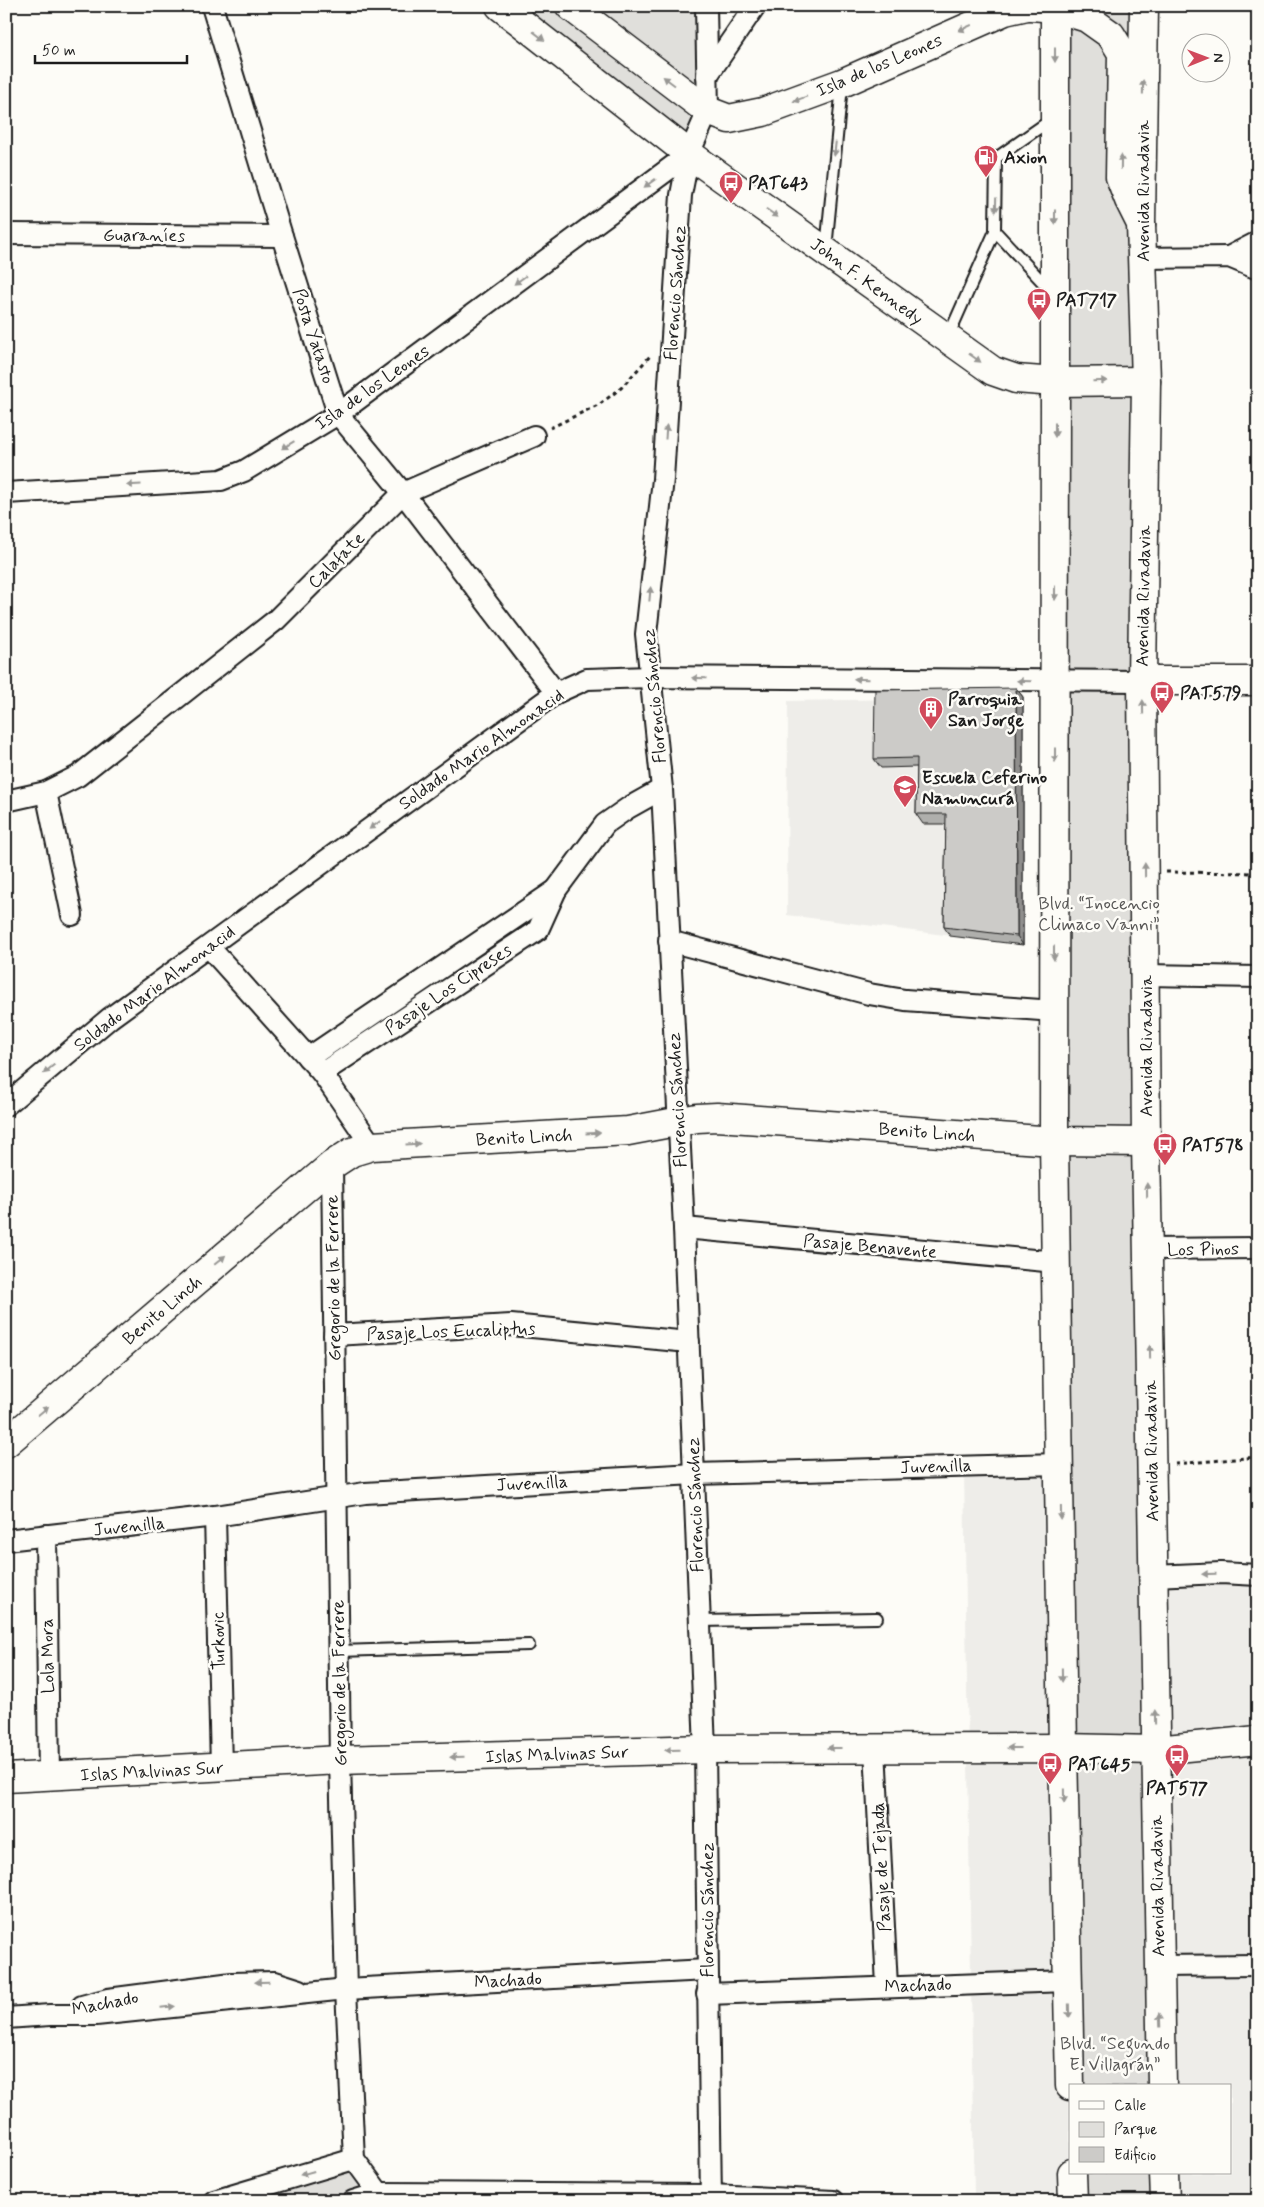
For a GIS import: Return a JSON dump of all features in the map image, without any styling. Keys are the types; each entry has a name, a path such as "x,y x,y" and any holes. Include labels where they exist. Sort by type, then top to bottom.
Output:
{"main road":[{"name":"John F. Kennedy","path":"500,6 690,154 993,371 1016,379 1055,382 1146,381"},
{"path":"570,6 718,115"},
{"name":"Isla de los Leones","path":"718,115 763,112 842,83 1005,11 1027,6"},
{"name":"Avenida Rivadavia","path":"1144,6 1141,224 1146,381 1142,681 1146,1142 1158,1966 1162,2084"},
{"path":"1070,2084 1054,1141 1055,117 1047,7 1087,18 1110,35 1122,53 1120,177 1141,224"},
{"path":"1142,681 1258,681"},
{"name":"Benito Linch","path":"6,1443 332,1165 352,1152 372,1146 628,1131 697,1118 717,1117 1054,1141 1146,1142"},
{"name":"Islas Malvinas Sur","path":"6,1778 340,1760 706,1749 1063,1748 1156,1750 1258,1740"},
{"path":"1072,2174 1073,2201"},
{"path":"1164,2174 1165,2201"}],"street":[{"name":"Posta Yatasto","path":"212,6 338,414 403,493 556,693"},
{"name":"Florencio Sánchez","path":"706,6 707,76 718,115 690,154 681,195 663,479 646,634 662,789 684,1228 706,1749 707,1994 711,2198"},
{"path":"707,76 755,6"},
{"name":"Isla de los Leones","path":"6,493 221,480 244,471 338,414 690,154"},
{"name":"Guaraníes","path":"6,234 282,236"},
{"path":"1228,257 1258,242"},
{"path":"1142,258 1228,257 1258,269"},
{"name":"Calafate","path":"6,801 46,792 78,776 276,620 403,493 534,436"},
{"name":"Soldado Mario Almonacid","path":"6,1105 110,1018 556,693 586,679 650,677 1142,681"},
{"name":"Pasaje Los Cipreses","path":"322,1074 538,930 556,890 605,824 628,808 662,789"},
{"path":"46,792 72,915"},
{"name":"Pasaje Los Cipreses","path":"308,1058 556,890"},
{"path":"670,941 869,994 905,1000 1054,1011"},
{"path":"209,947 322,1074 372,1146"},
{"path":"1146,975 1258,977"},
{"name":"Gregorio de la Ferrere","path":"332,1165 340,1760 346,1989 354,2159"},
{"name":"Pasaje Benavente","path":"684,1228 1056,1262"},
{"name":"Los Pinos","path":"1148,1250 1258,1248"},
{"name":"Pasaje Los Eucaliptus","path":"334,1335 511,1326 689,1342"},
{"name":"Juvenilla","path":"6,1540 215,1516 336,1499 365,1493 694,1474 1060,1464"},
{"name":"Turkovic","path":"215,1516 220,1767"},
{"name":"Lola Mora","path":"46,1535 49,1777"},
{"path":"1153,1576 1221,1573 1258,1575"},
{"name":"Pasaje de Tejada","path":"875,1748 887,1986"},
{"path":"1158,1966 1258,1965"},
{"name":"Machado","path":"6,2018 96,2014 346,1989 707,1970"},
{"name":"Machado","path":"707,1994 887,1986 1068,1981"},
{"path":"214,2201 354,2159 380,2197"},
{"path":"353,2201 380,2197 711,2198 834,2201"}],"lane":[{"path":"826,251 842,83"},
{"path":"948,338 995,231 996,158 1055,117"},
{"path":"995,231 1055,295"},
{"path":"700,1621 877,1618"},
{"path":"339,1651 529,1645"}],"path":[{"path":"534,436 600,404 614,393 673,332"},
{"path":"1145,872 1258,873"},
{"path":"1152,1466 1258,1458"}],"shaded area":[{"name":"Escuela Ceferino Namuncurá","path":"1023,697 1023,945 787,915 788,701"},
{"path":"1060,1464 1153,1576 1258,1575 1258,2201 974,2201 964,1465"}],"green space":[{"path":"500,6 570,6 708,111 689,154"},
{"path":"591,6 696,6 698,87"},
{"path":"1055,6 1144,6 1162,2084 1070,2084"},
{"path":"354,2159 379,2193 353,2201 214,2201"},
{"path":"1072,2174 1164,2174 1165,2201 1073,2201"}],"building":[{"path":"1016,688 1017,936 944,927 946,814 916,814 917,758 874,759 875,690"}],"place":[{"name":"Axion","path":"986,178"},
{"name":"PAT643","path":"731,204"},
{"name":"PAT717","path":"1039,321"},
{"name":"PAT579","path":"1162,714"},
{"name":"Parroquia San Jorge","path":"931,730"},
{"name":"Escuela Ceferino Namuncurá","path":"905,808"},
{"name":"PAT578","path":"1165,1166"},
{"name":"PAT577","path":"1177,1777"},
{"name":"PAT645","path":"1050,1785"}],"park label":[{"name":"Blvd. “Inocencio Climaco Vanni”","path":"1099,913"},
{"name":"Blvd. “Segundo E. Villagrán”","path":"1115,2053"}]}
